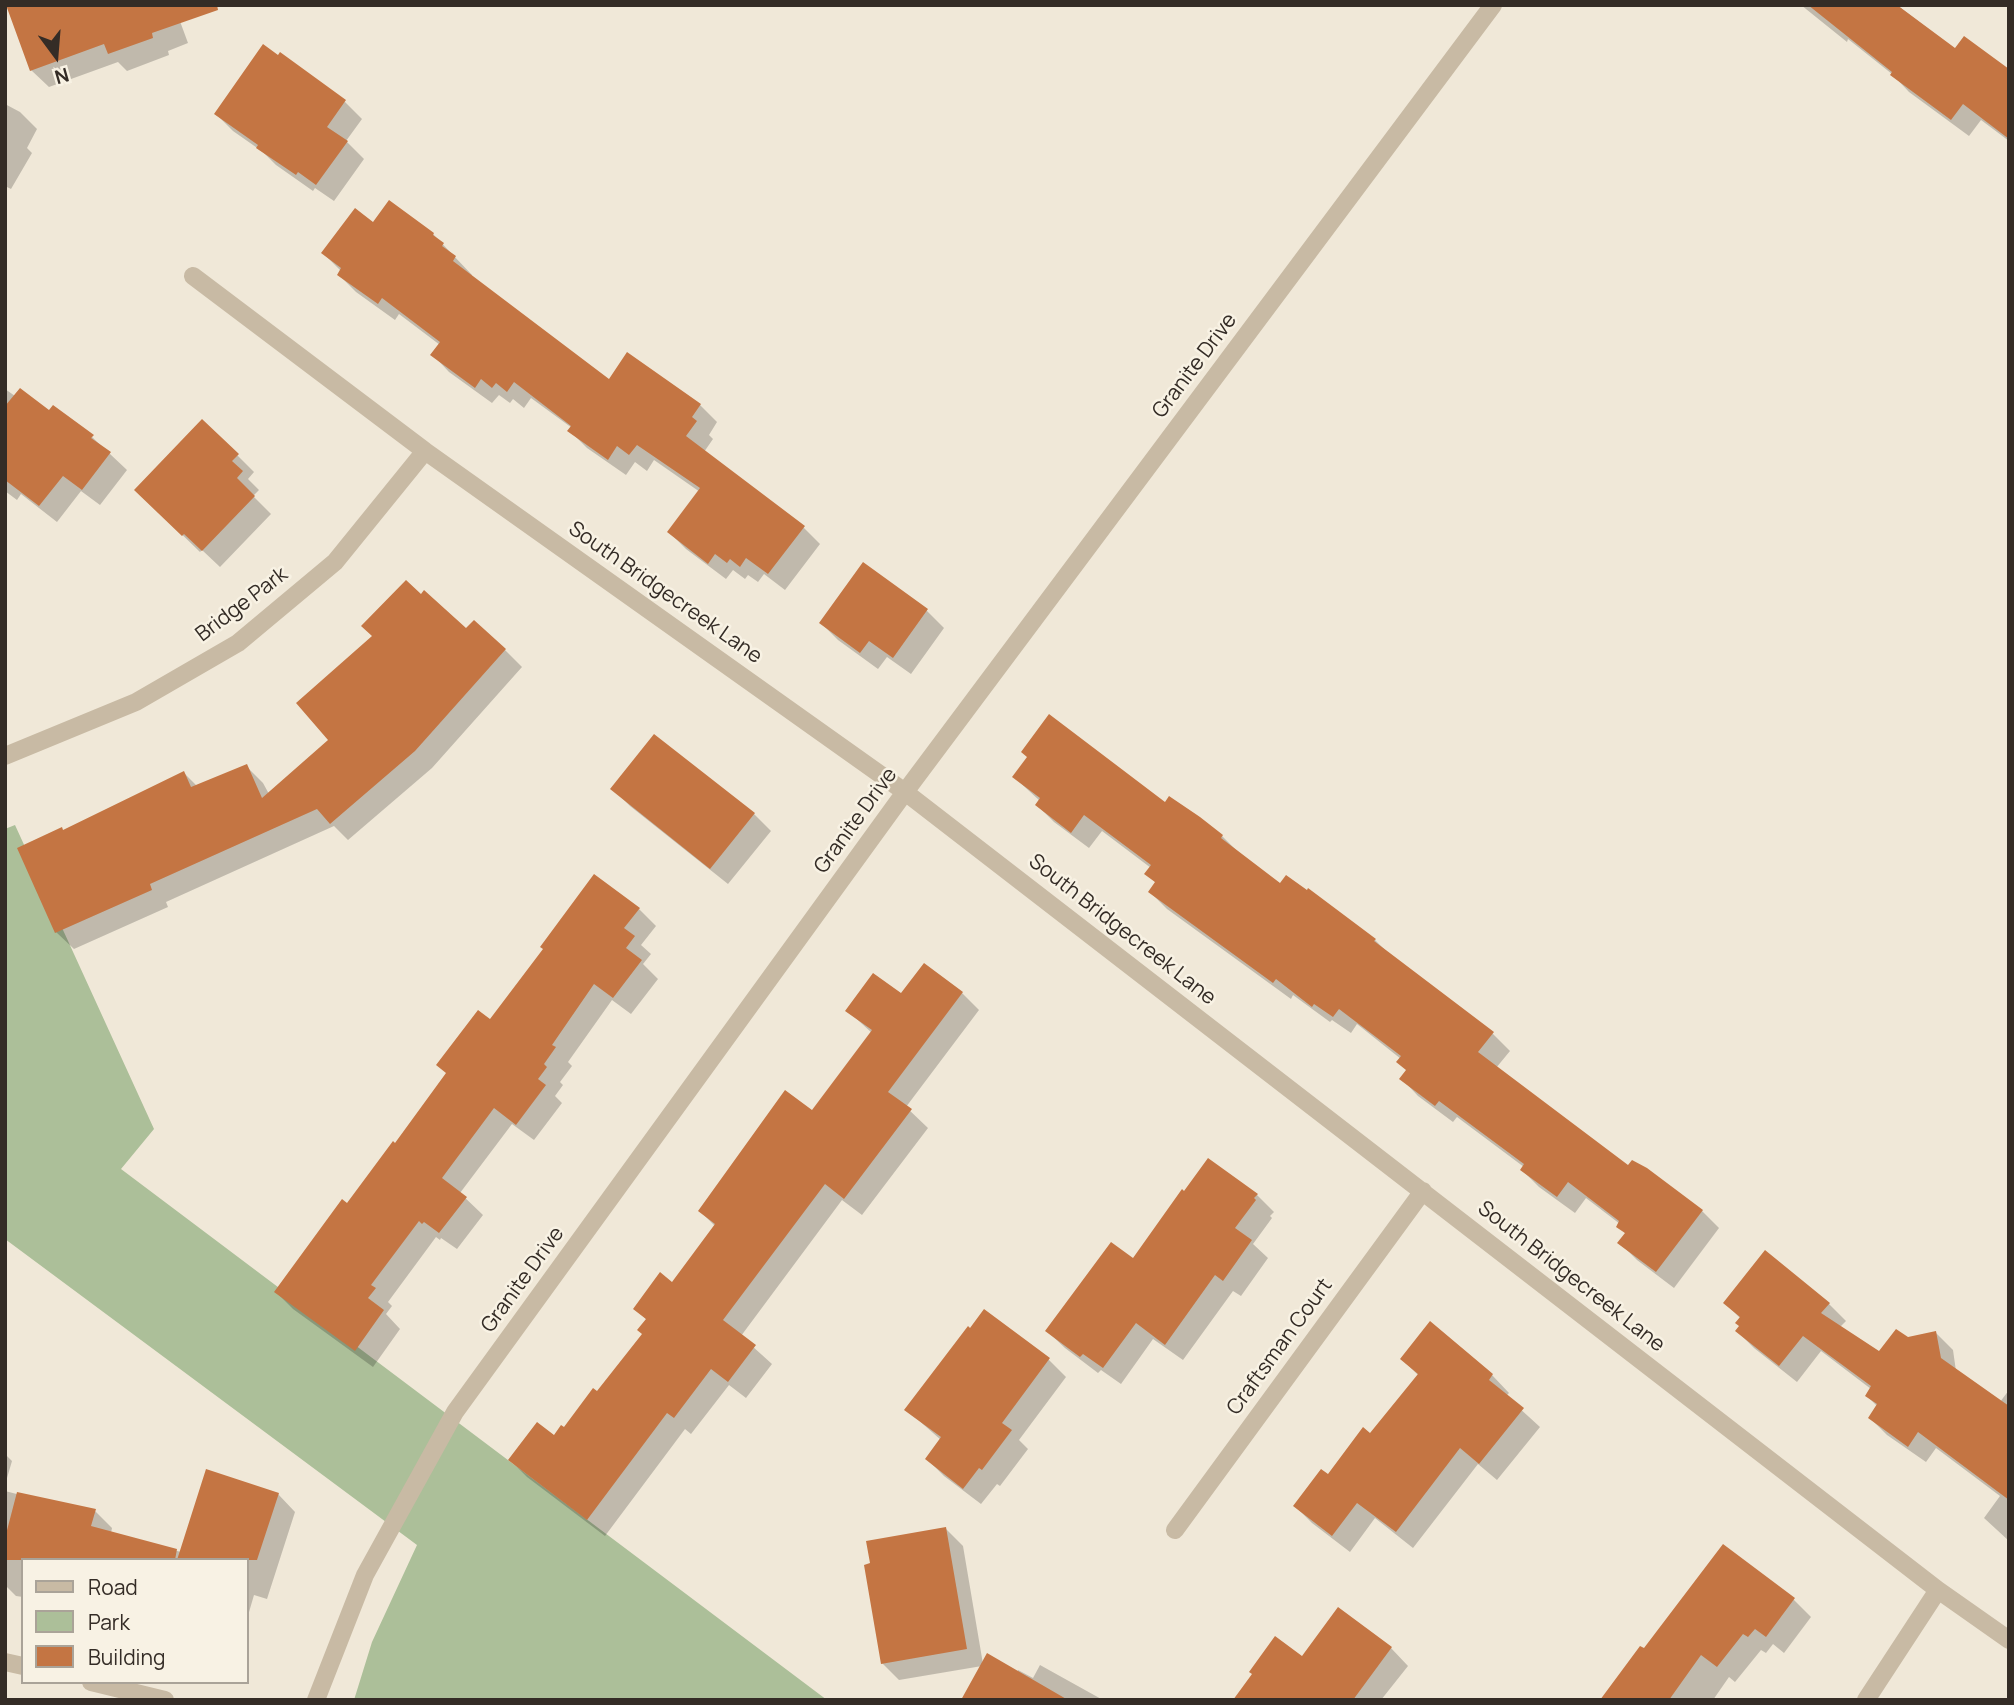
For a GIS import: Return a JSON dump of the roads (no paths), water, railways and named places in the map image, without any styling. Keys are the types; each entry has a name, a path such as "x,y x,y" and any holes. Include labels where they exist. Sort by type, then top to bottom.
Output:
{"street":[{"name":"Granite Drive","path":"316,1700 365,1575 456,1412 905,792 1493,5"},
{"name":"South Bridgecreek Lane","path":"193,276 425,450 905,792 1938,1590 2009,1640"},
{"name":"Bridge Park","path":"5,756 136,702 238,643 335,562 425,450"},
{"name":"Craftsman Court","path":"1175,1530 1423,1191"},
{"path":"1866,1700 1938,1590"},
{"path":"99,1684 165,1700"}]}
